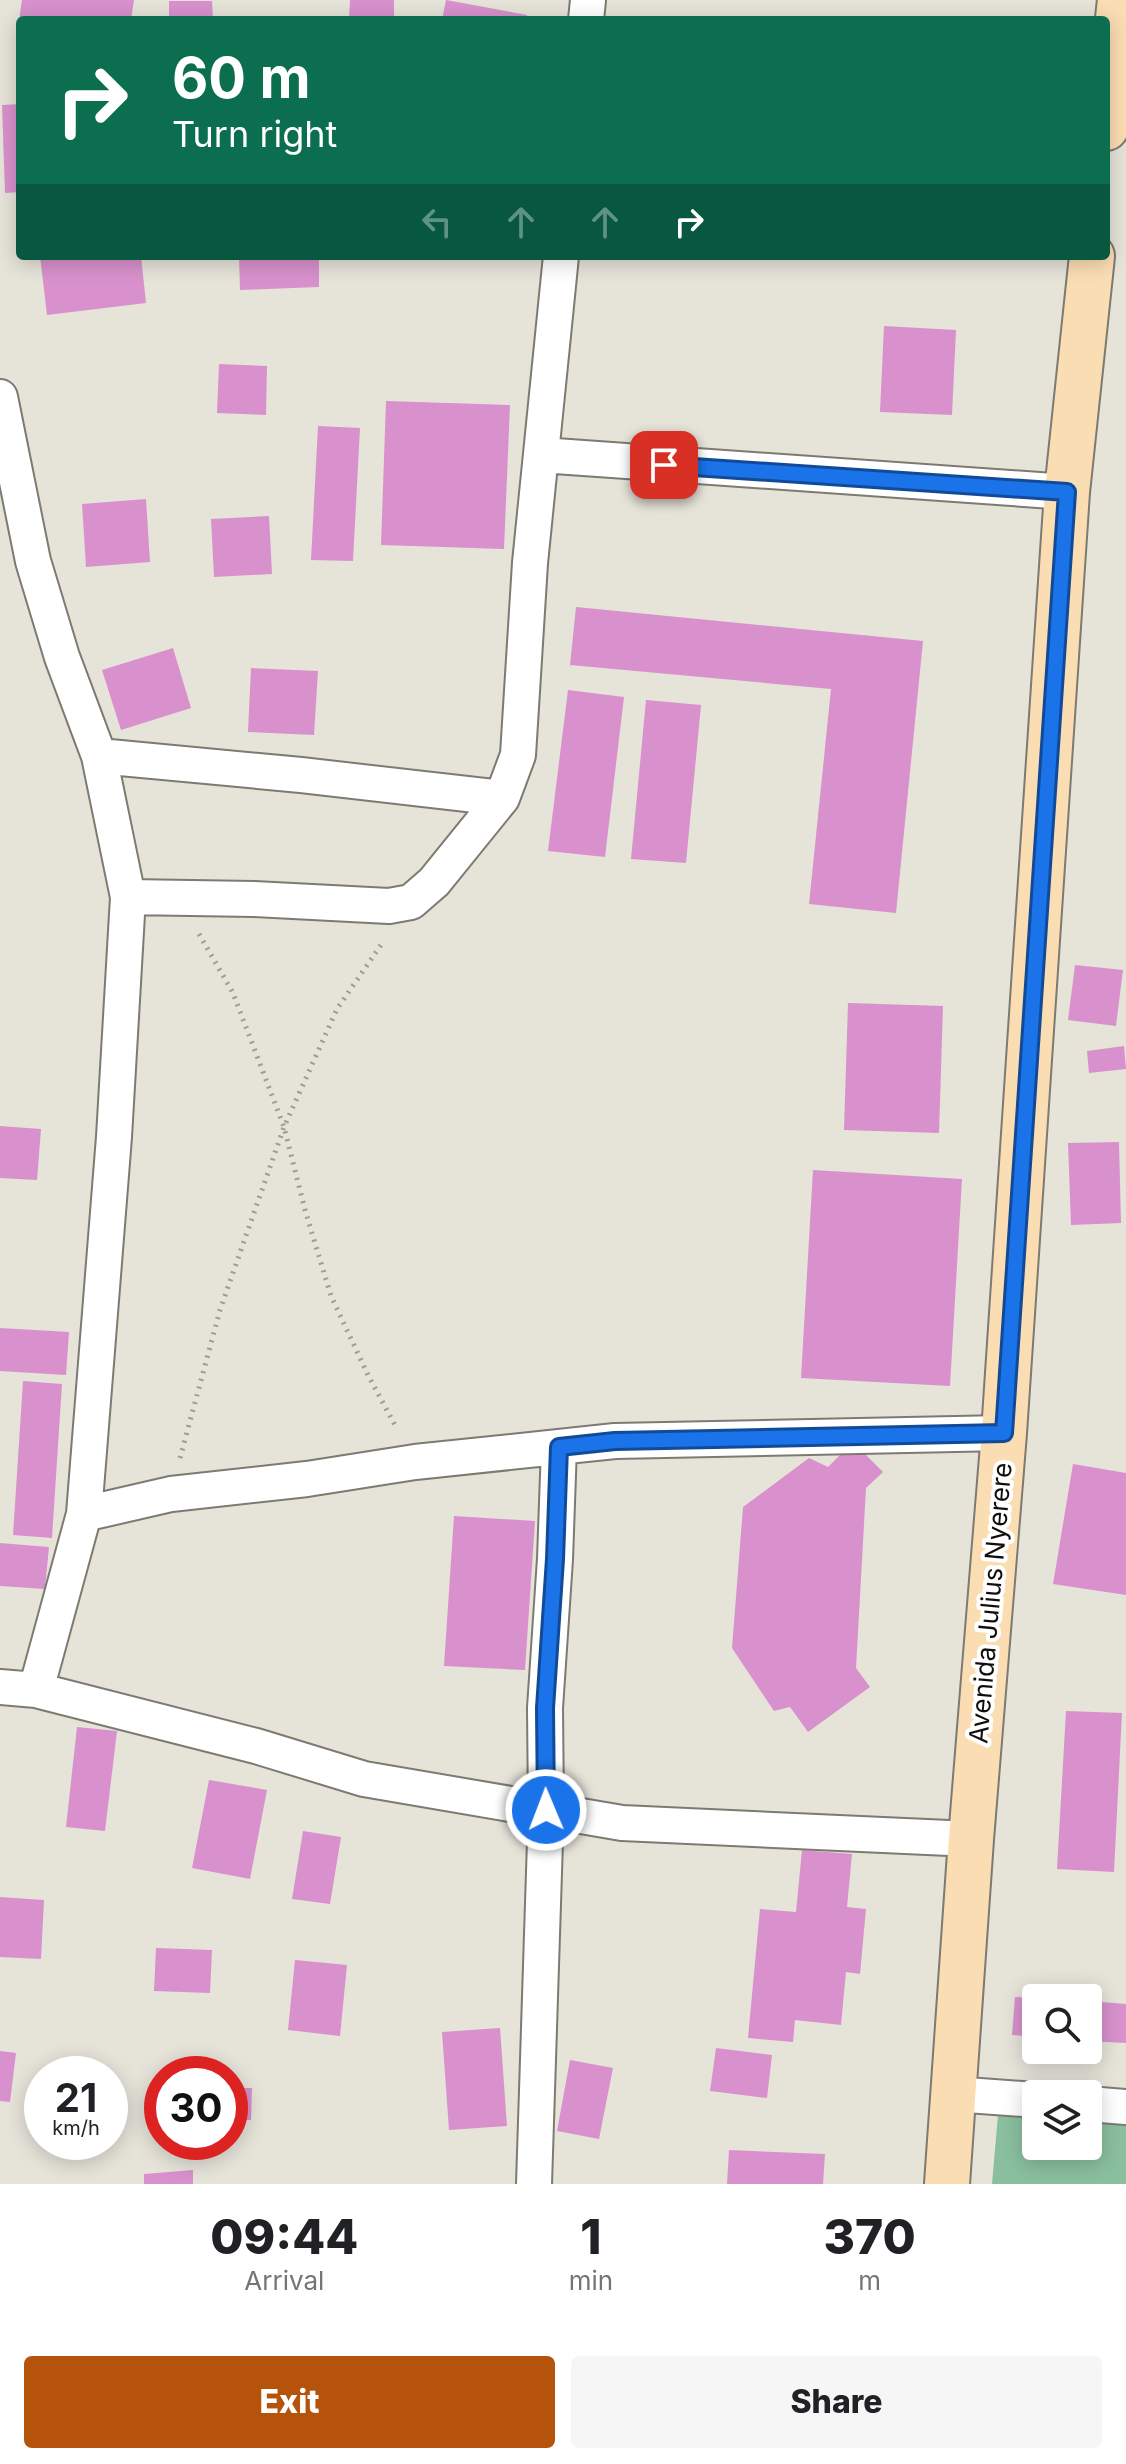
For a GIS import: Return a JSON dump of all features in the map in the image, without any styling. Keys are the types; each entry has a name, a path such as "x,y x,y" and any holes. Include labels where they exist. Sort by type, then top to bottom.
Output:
{"street":[{"path":"1110,91 1120,0"},
{"path":"144,898 254,899 389,906 411,902 434,882 502,798 518,755 530,563 561,260"},
{"name":"Avenida Julius Nyerere","path":"947,2184 1004,1433 1067,492 1092,260"},
{"path":"0,397 33,561 62,657 99,756 144,898 114,1137 84,1514 36,1690"},
{"path":"541,455 1067,492"},
{"path":"99,756 502,798"},
{"path":"84,1514 171,1494 307,1479 415,1462 615,1441 1004,1433"},
{"path":"534,2184 546,1810 545,1708 559,1447"},
{"path":"0,1687 36,1690 256,1746 364,1779 622,1823 971,1839"},
{"path":"953,2094 1022,2099"},
{"path":"1102,2105 1126,2107"}],"path":[{"path":"144,898 194,927 233,993 284,1127 331,1296 368,1375 415,1462"},
{"path":"171,1494 220,1310 284,1127 337,1009 411,902"}],"green space":[{"path":"998,2115 1022,2116 1022,2160 1102,2160 1102,2120 1126,2121 1126,2184 992,2184"}],"building":[{"path":"22,0 134,0 132,16 20,16"},
{"path":"350,0 394,0 394,16 349,16"},
{"path":"446,0 527,15 527,16 443,16"},
{"path":"169,1 212,1 213,16 169,16"},
{"path":"16,104 16,192 5,193 2,105"},
{"path":"40,260 141,260 146,303 47,315"},
{"path":"239,260 319,260 319,287 240,290"},
{"path":"884,326 956,330 952,415 880,412"},
{"path":"219,364 267,366 266,415 217,413"},
{"path":"386,401 510,405 504,549 381,545"},
{"path":"318,426 360,428 353,561 311,560"},
{"path":"146,499 150,562 86,567 82,504"},
{"path":"269,516 272,574 214,577 211,519"},
{"path":"576,607 923,641 896,913 809,904 831,689 570,665"},
{"path":"173,648 191,708 121,730 102,670"},
{"path":"251,668 318,671 314,735 248,732"},
{"path":"568,690 624,697 605,857 548,851"},
{"path":"646,700 701,705 686,863 631,859"},
{"path":"1075,965 1123,970 1116,1026 1068,1020"},
{"path":"848,1003 943,1006 939,1133 844,1130"},
{"path":"1124,1046 1126,1069 1089,1073 1087,1051"},
{"path":"0,1126 41,1129 37,1180 0,1178"},
{"path":"1119,1142 1121,1223 1071,1225 1068,1143"},
{"path":"813,1170 962,1179 950,1386 801,1378"},
{"path":"0,1328 69,1332 66,1375 0,1371"},
{"path":"23,1381 62,1384 52,1538 13,1535"},
{"path":"853,1442 883,1472 866,1488 856,1668 870,1687 808,1732 790,1707 774,1711 732,1648 743,1507 809,1458 828,1467"},
{"path":"1073,1464 1126,1473 1126,1595 1053,1584"},
{"path":"454,1516 535,1521 525,1670 444,1666"},
{"path":"0,1543 49,1547 45,1589 0,1586"},
{"path":"1066,1711 1122,1713 1114,1872 1057,1869"},
{"path":"77,1727 117,1731 105,1831 66,1827"},
{"path":"209,1780 267,1790 250,1879 192,1868"},
{"path":"303,1831 341,1837 330,1904 292,1899"},
{"path":"802,1850 852,1854 847,1907 866,1909 860,1974 846,1972 841,2025 795,2020 793,2042 748,2038 760,1909 796,1912"},
{"path":"0,1897 44,1900 41,1959 0,1957"},
{"path":"156,1948 212,1950 210,1993 154,1991"},
{"path":"295,1960 347,1965 340,2036 288,2030"},
{"path":"1015,1997 1022,1997 1022,2036 1012,2035"},
{"path":"1102,2002 1126,2004 1126,2043 1102,2042"},
{"path":"500,2028 507,2126 449,2130 442,2032"},
{"path":"716,2048 772,2055 767,2098 710,2091"},
{"path":"0,2051 16,2053 10,2102 0,2101"},
{"path":"570,2060 613,2068 599,2139 557,2131"},
{"path":"248,2088 252,2088 251,2120 248,2120"},
{"path":"729,2150 825,2154 823,2184 727,2184"},
{"path":"193,2170 193,2184 144,2184 144,2174"}],"route":[{"path":"546,1810 545,1708 559,1447 615,1441 1004,1433 1067,492 664,465"}]}
